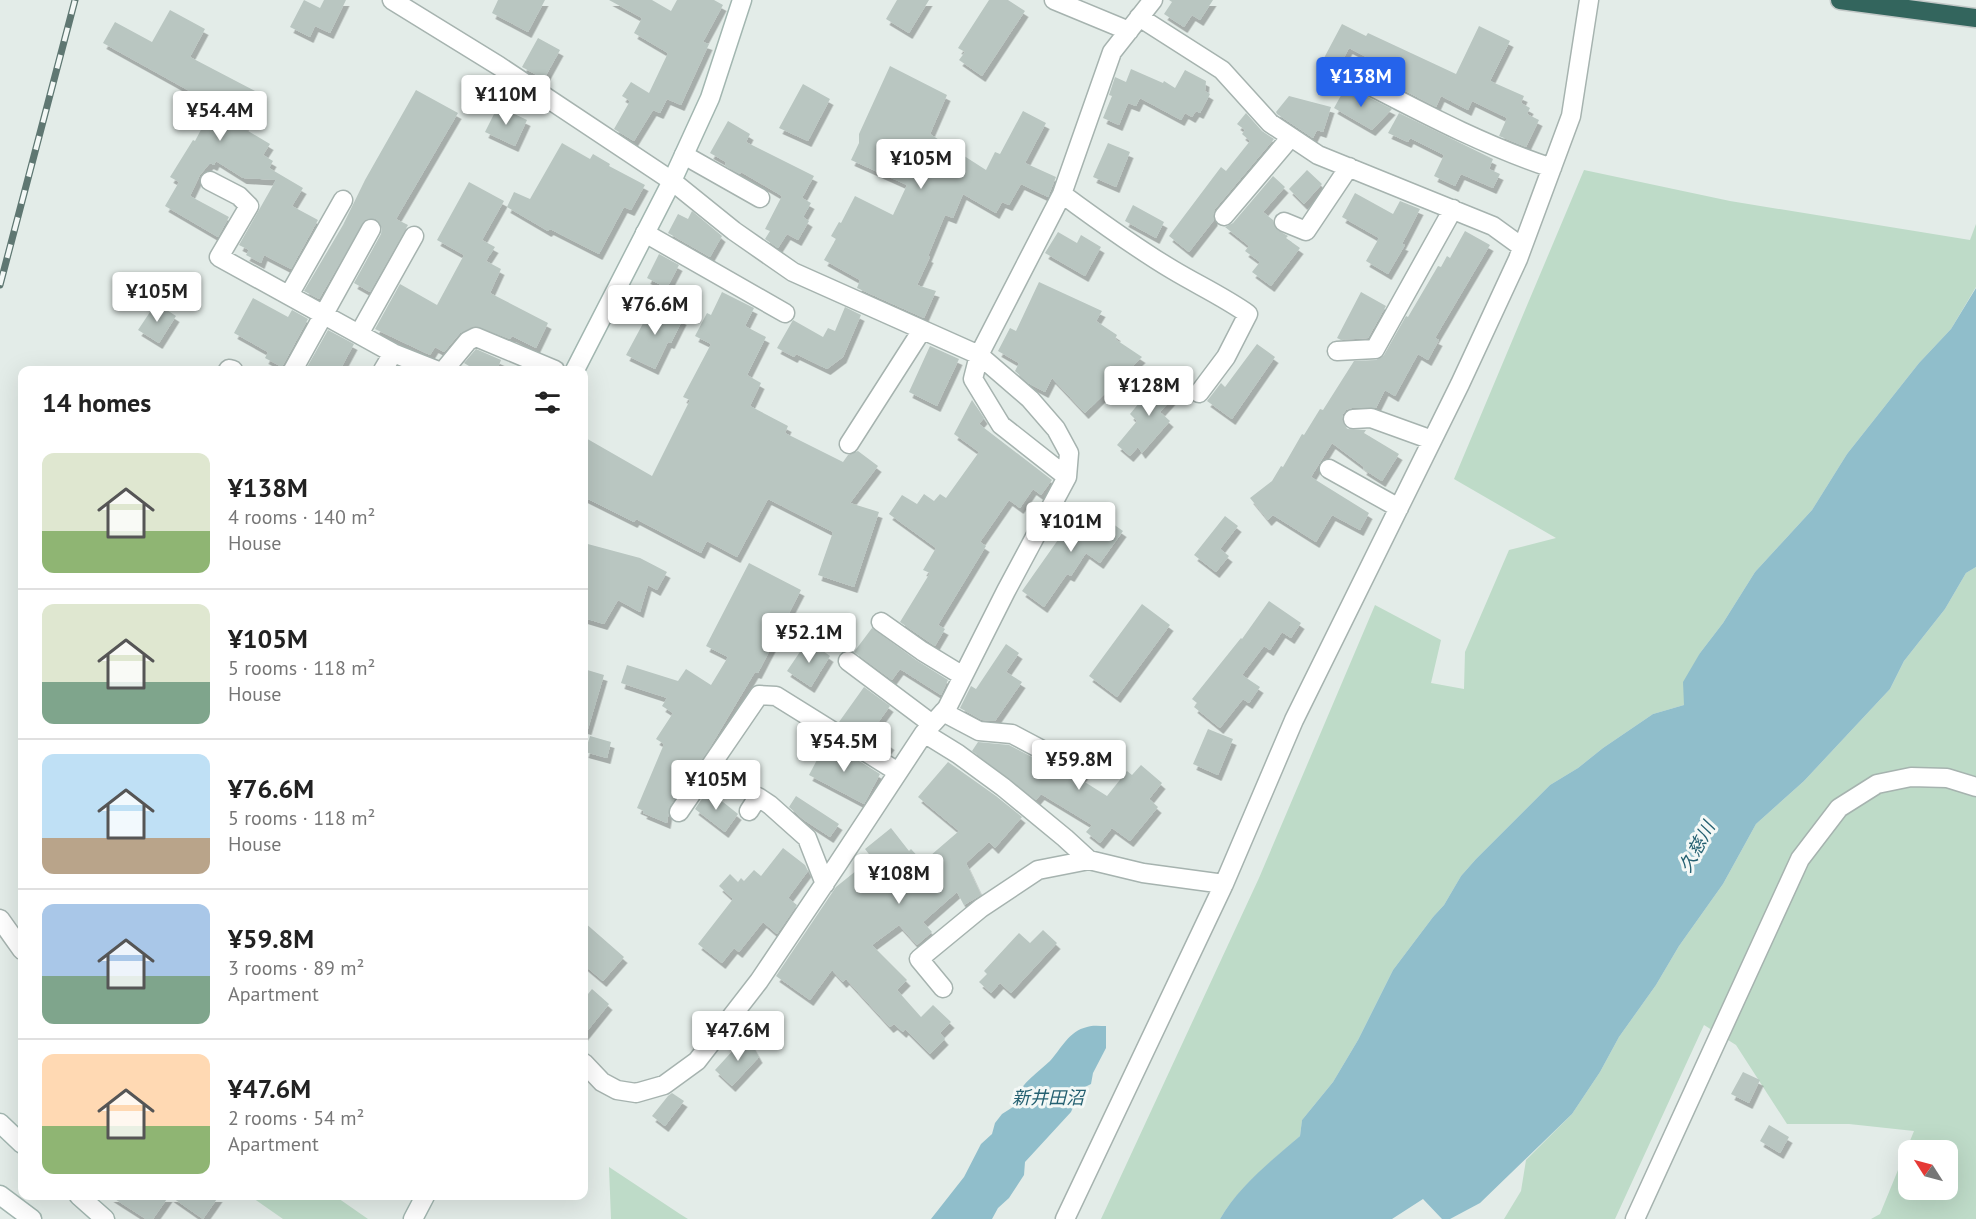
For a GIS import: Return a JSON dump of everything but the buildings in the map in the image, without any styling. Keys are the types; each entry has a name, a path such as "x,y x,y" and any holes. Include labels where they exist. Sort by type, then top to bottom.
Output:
{"highway":[{"path":"1840,0 1976,18"}],"street":[{"path":"392,0 499,66 672,181 734,231 793,272 979,355 1030,399 1056,429 1069,453 1068,477 1005,591 963,676 759,981 697,1061 664,1085 636,1093 617,1090 602,1082 588,1067"},
{"path":"577,366 672,181 710,98 742,0"},
{"path":"1054,0 1134,24 1222,70 1270,123 1318,155 1493,226 1522,247"},
{"path":"1068,477 1001,425 973,379 979,355 1062,194 1112,52 1153,0"},
{"path":"1065,1219 1224,884 1294,720 1465,374 1522,247 1571,116 1589,0"},
{"path":"1361,81 1448,126 1515,156 1552,168"},
{"path":"1224,216 1291,137"},
{"path":"684,155 760,198"},
{"path":"1284,222 1306,231 1349,166"},
{"path":"210,181 238,196 249,206 219,257 393,353 426,366"},
{"path":"1062,194 1120,236 1173,270 1228,299 1248,314 1226,357 1199,393"},
{"path":"289,295 343,200"},
{"path":"1337,351 1375,349 1453,209"},
{"path":"295,366 371,229"},
{"path":"645,234 785,313"},
{"path":"359,334 414,236"},
{"path":"849,444 922,330"},
{"path":"447,366 468,341 476,337 545,366"},
{"path":"385,366 393,353"},
{"path":"1353,419 1371,418 1432,440"},
{"path":"1329,469 1399,508"},
{"path":"881,622 963,676"},
{"path":"848,662 933,723 958,754 1003,787 1089,860"},
{"path":"679,812 759,694 777,696 898,772"},
{"path":"933,723 1011,734 1063,761 1070,768"},
{"path":"1635,1219 1800,859 1839,807 1877,784 1911,777 1947,778 1976,787"},
{"path":"749,811 758,797 807,838 825,884"},
{"path":"943,988 919,959 981,908 1038,870 1089,860 1143,873 1224,884"},
{"path":"0,919 18,944"},
{"path":"0,1123 18,1140"},
{"path":"0,1195 32,1219"},
{"path":"84,1200 105,1219"},
{"path":"413,1219 423,1200"}],"green space":[{"path":"1584,170 1730,201 1970,240 1976,224 1976,287 1951,329 1919,363 1847,454 1812,510 1755,572 1723,623 1700,653 1684,705 1653,714 1578,768 1550,785 1461,876 1444,905 1393,970 1358,1040 1333,1082 1302,1120 1300,1136 1246,1185 1220,1219 1101,1219 1259,878 1375,605 1441,640 1431,683 1464,689 1465,652 1509,550 1556,538 1454,479"},
{"path":"1976,567 1976,1219 1871,1219 1880,1214 1898,1170 1898,1200 1958,1200 1958,1140 1910,1140 1914,1131 1849,1124 1787,1124 1736,1045 1704,1025 1615,1219 1504,1219 1521,1191 1526,1160 1572,1114 1600,1072 1619,1037 1723,884 1756,824 1804,781 1890,689 1904,661 1945,609 1966,573"},
{"path":"609,1167 680,1214 688,1219 611,1219"},
{"path":"256,1200 341,1200 368,1219 283,1219"}],"water":[{"name":"久慈川","path":"1976,288 1976,567 1966,573 1945,609 1904,661 1890,689 1804,781 1756,824 1723,884 1619,1037 1600,1072 1572,1114 1480,1203 1450,1219 1442,1219 1423,1199 1392,1219 1220,1219 1246,1185 1300,1136 1302,1120 1333,1082 1358,1040 1393,970 1444,905 1461,876 1476,859 1550,785 1578,768 1653,714 1684,705 1683,682 1755,572 1812,510 1847,454 1919,363 1951,329"},
{"name":"新井田沼","path":"1089,1026 1106,1026 1106,1048 1093,1073 1091,1084 1081,1089 1071,1112 1025,1162 1024,1175 992,1219 931,1219 964,1177 981,1144 992,1134 995,1123 1002,1114 1013,1107 1018,1093 1027,1081 1050,1061 1075,1032"}],"railway":[{"path":"0,285 75,0"}]}
